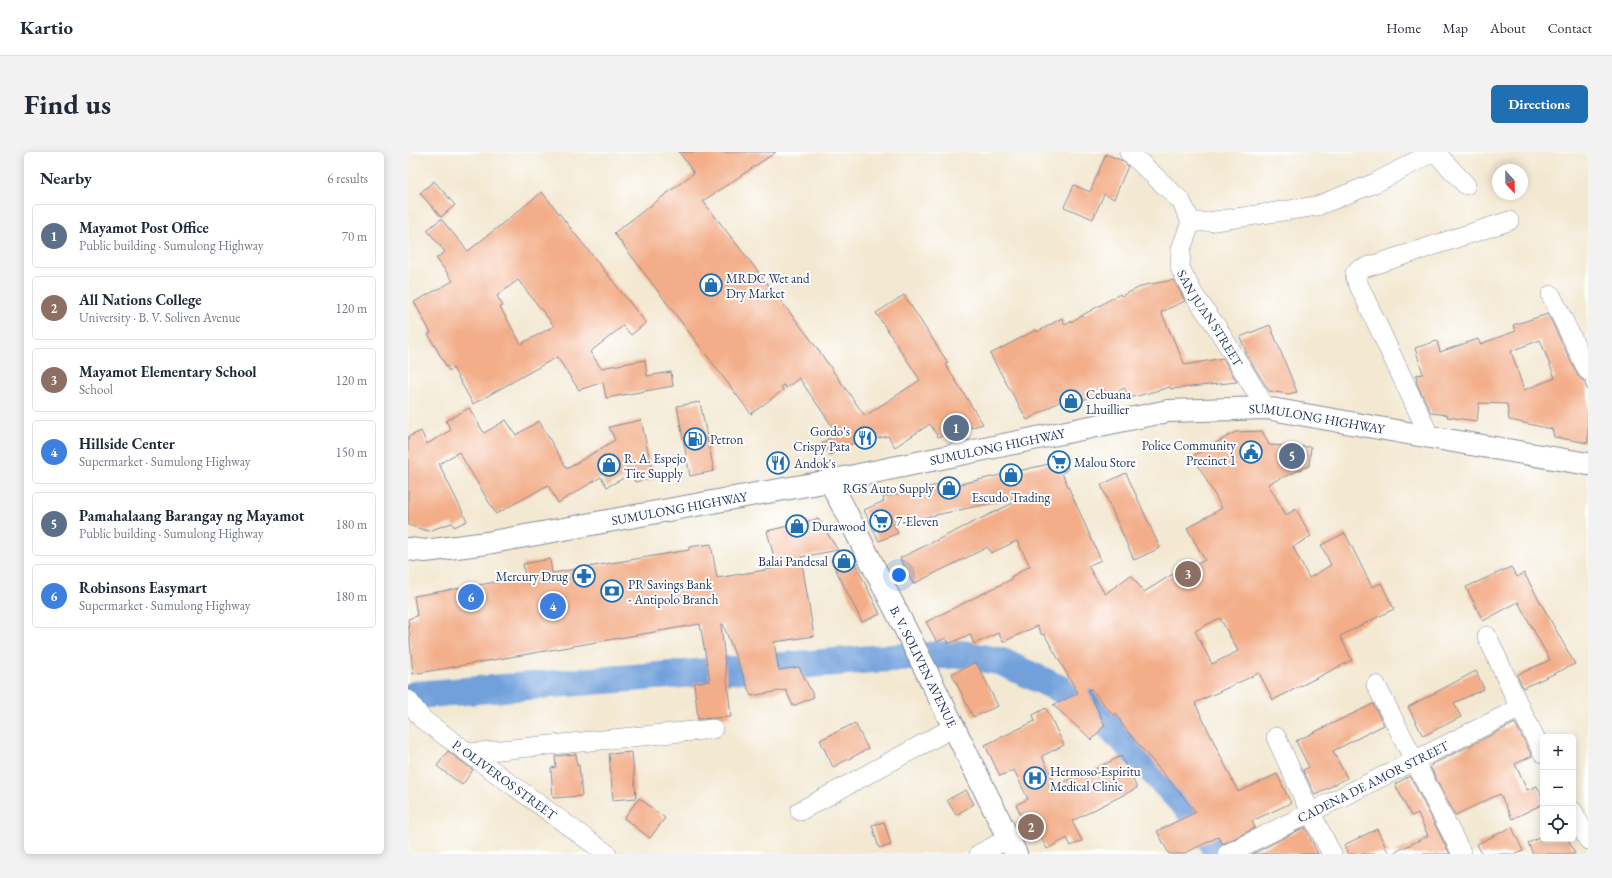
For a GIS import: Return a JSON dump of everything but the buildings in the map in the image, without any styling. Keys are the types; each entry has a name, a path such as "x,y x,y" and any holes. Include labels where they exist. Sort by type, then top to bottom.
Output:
{"main road":[{"name":"SUMULONG HIGHWAY","path":"408,549 425,550 487,543 830,481 1168,410 1266,408 1430,438 1588,464"},
{"name":"B. V. SOLIVEN AVENUE","path":"830,481 912,642 1012,846"}],"street":[{"path":"1129,152 1181,201 1191,222 1208,222 1317,206 1375,183 1434,152 1466,185"},
{"path":"1430,438 1355,277 1356,273 1358,270 1509,221"},
{"name":"SAN JUAN STREET","path":"1191,222 1181,249 1180,268 1194,295 1216,326 1266,408"},
{"path":"1551,295 1588,371"},
{"path":"1488,636 1520,708 1540,747"},
{"path":"1376,685 1462,854"},
{"name":"P. OLIVEROS STREET","path":"408,700 422,719 607,854"},
{"name":"CADENA DE AMOR STREET","path":"1230,852 1520,708"},
{"path":"800,811 954,727"},
{"path":"470,753 713,729"},
{"path":"1276,737 1310,812 1332,854"},
{"path":"1576,817 1588,840"},
{"path":"979,854 1012,846"}],"waterway":[{"path":"415,695 873,659 962,654 1002,662 1086,701 1205,826 1217,854"}],"place":[{"name":"MRDC Wet and Dry Market","path":"711,285"},
{"name":"Cebuana Lhuillier","path":"1071,401"},
{"name":"Mayamot Post Office","path":"956,428"},
{"name":"Gordo's Crispy Pata","path":"865,438"},
{"name":"Petron","path":"695,439"},
{"name":"Police Community Precinct 1","path":"1251,452"},
{"name":"Pamahalaang Barangay ng Mayamot","path":"1292,456"},
{"name":"Malou Store","path":"1059,462"},
{"name":"Andok's","path":"778,463"},
{"name":"R. A. Espejo Tire Supply","path":"609,465"},
{"name":"Escudo Trading","path":"1011,475"},
{"name":"RGS Auto Supply","path":"949,488"},
{"name":"7-Eleven","path":"881,521"},
{"name":"Durawood","path":"797,526"},
{"name":"Balai Pandesal","path":"844,561"},
{"name":"Mayamot Elementary School","path":"1188,574"},
{"name":"Mercury Drug","path":"584,576"},
{"name":"PR Savings Bank - Antipolo Branch","path":"612,591"},
{"name":"Robinsons Easymart","path":"471,597"},
{"name":"Hillside Center","path":"553,606"},
{"name":"Hermoso-Espiritu Medical Clinic","path":"1035,778"},
{"name":"All Nations College","path":"1031,827"}]}
